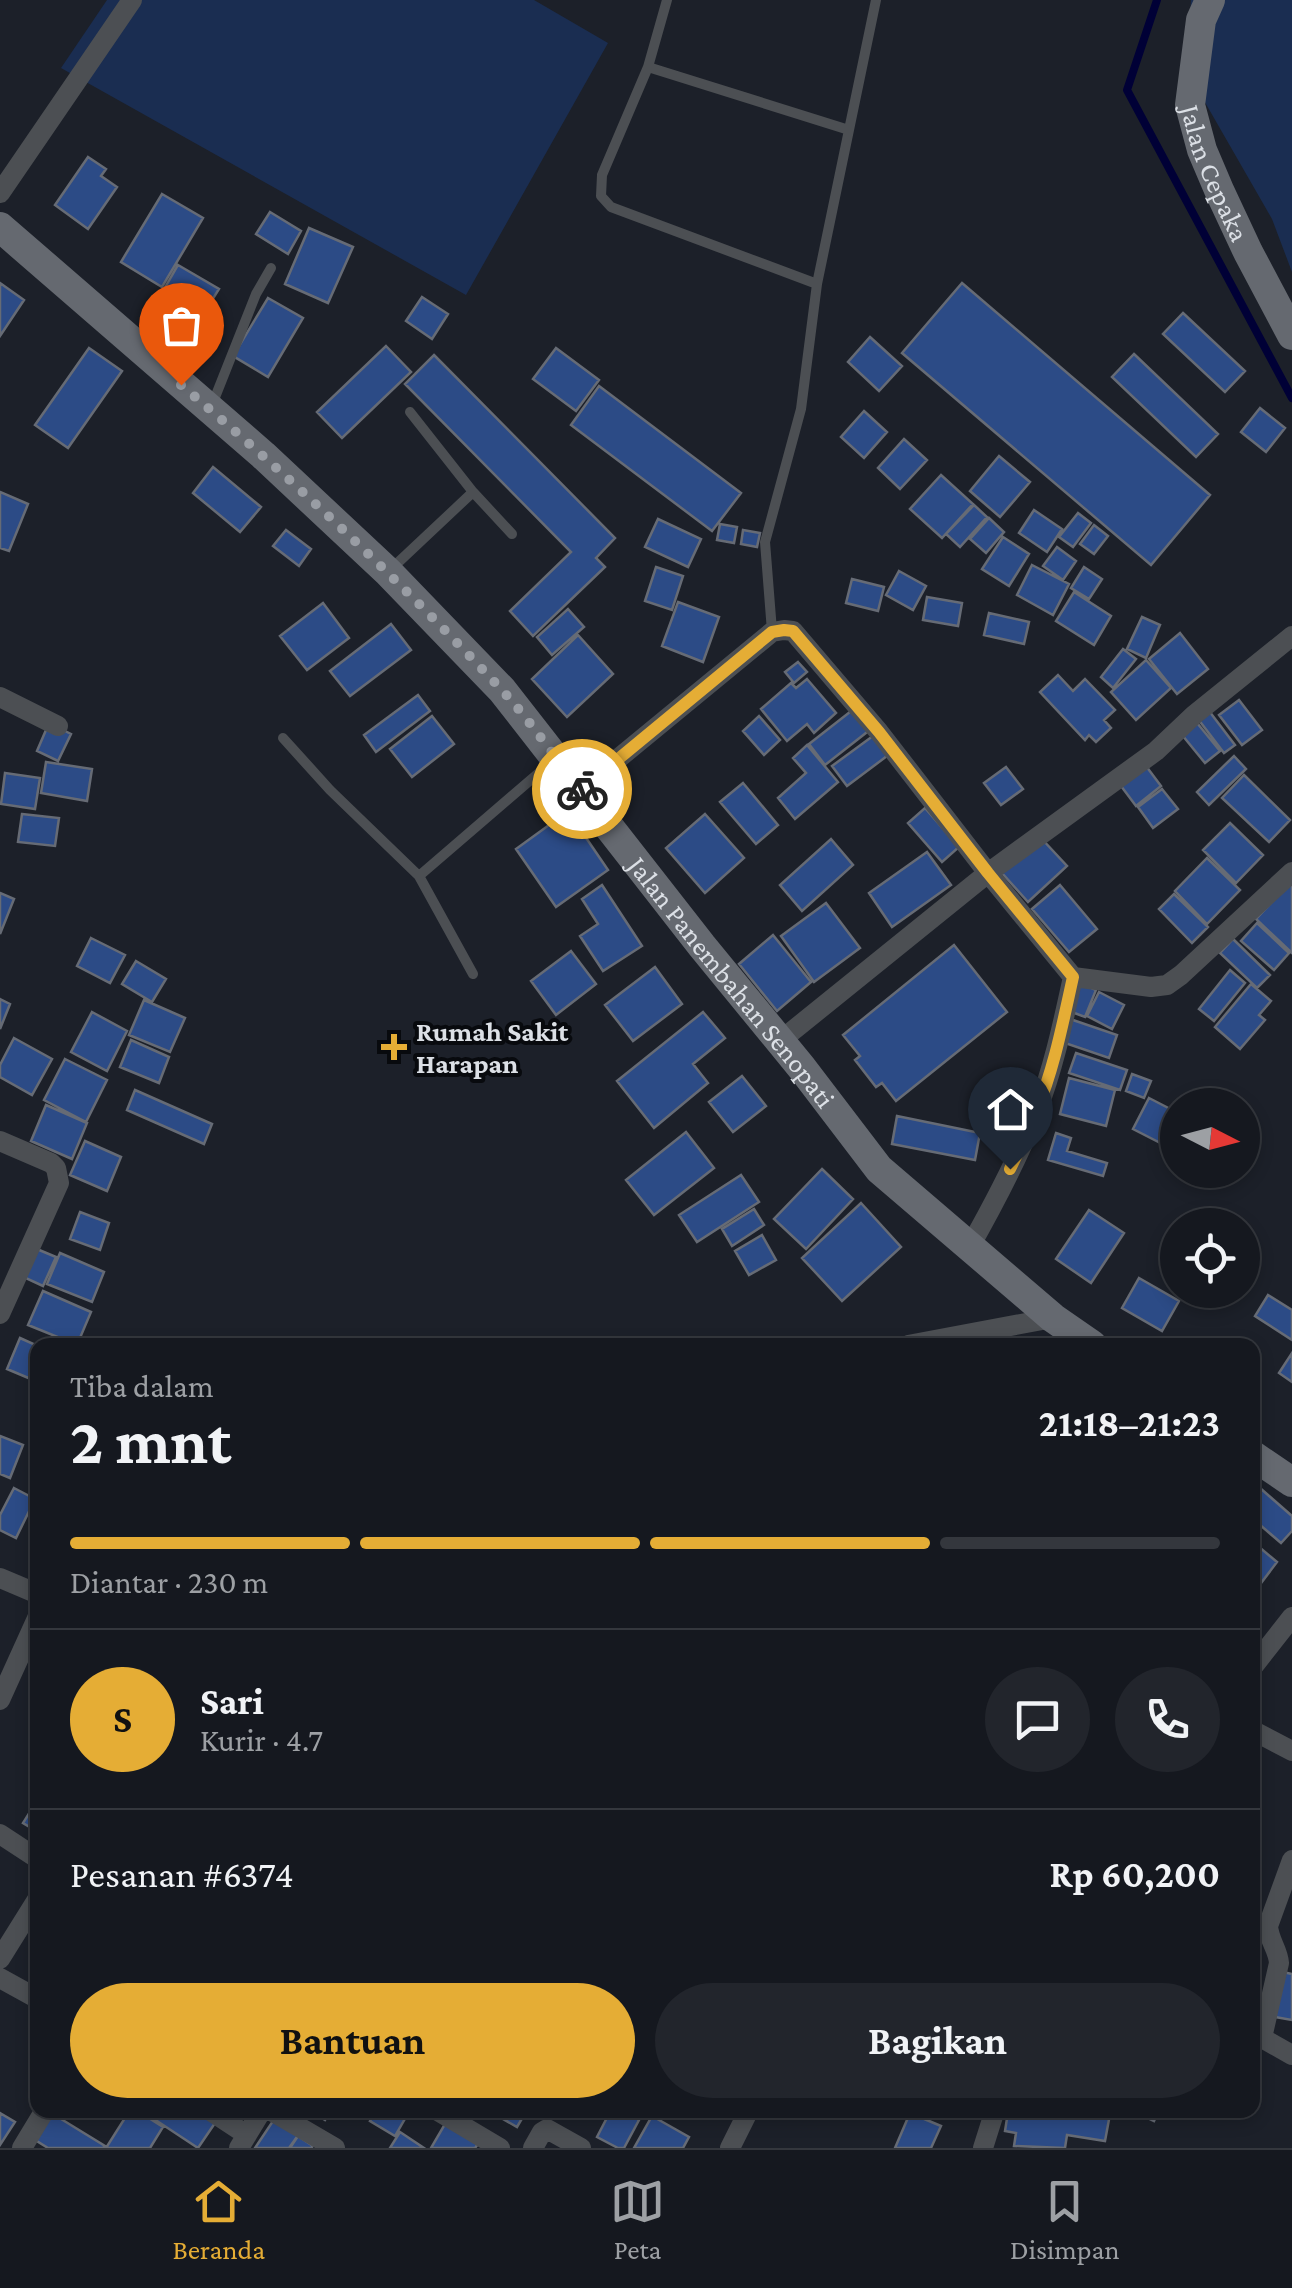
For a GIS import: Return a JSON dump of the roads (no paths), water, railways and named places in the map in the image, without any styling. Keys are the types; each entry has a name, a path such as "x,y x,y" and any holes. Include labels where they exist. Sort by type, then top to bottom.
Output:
{"main road":[{"name":"Jalan Cepaka","path":"1210,0 1201,20 1190,105 1202,150 1219,190 1292,335"},
{"name":"Jalan Panembahan Senopati","path":"0,227 263,455 388,572 502,690 879,1169 1053,1318 1082,1338"},
{"path":"1260,1460 1292,1482"}],"street":[{"path":"0,193 132,0"},
{"path":"580,790 772,632 793,631 879,732 1073,977 1152,987 1166,985 1292,872"},
{"path":"780,1040 988,873 1156,750 1292,636"},
{"path":"0,697 58,726"},
{"path":"969,1248 998,1198 1036,1112 1057,1048 1073,977"},
{"path":"0,1141 51,1163 59,1183 0,1314"},
{"path":"956,1338 1053,1318"},
{"path":"0,1578 30,1591"},
{"path":"1260,1658 1292,1617"},
{"path":"0,1700 30,1634"},
{"path":"1260,1734 1292,1751"},
{"path":"0,1834 30,1853"},
{"path":"1260,2031 1279,1963 1268,1926 1292,1860"},
{"path":"0,1959 30,1911"},
{"path":"0,1978 30,1994"},
{"path":"1260,2039 1292,2054"},
{"path":"22,2148 40,2118"},
{"path":"218,2118 243,2141 257,2118"},
{"path":"284,2118 335,2148"},
{"path":"449,2118 500,2148"},
{"path":"730,2148 745,2118"},
{"path":"983,2148 992,2118"},
{"path":"534,2148 542,2132 548,2129 581,2148"}],"lane":[{"path":"667,0 648,67 602,176 601,196 610,206 817,284"},
{"path":"772,632 765,542 801,409 817,284 876,0"},
{"path":"648,67 849,130"},
{"path":"210,409 256,294 271,268"},
{"path":"410,412 512,534"},
{"path":"388,572 473,492"},
{"path":"283,738 330,790 419,876 473,974"},
{"path":"419,876 556,758"}],"waterway":[{"path":"1157,0 1127,90 1292,398"}],"place":[{"name":"Rumah Sakit Harapan","path":"394,1047"}]}
